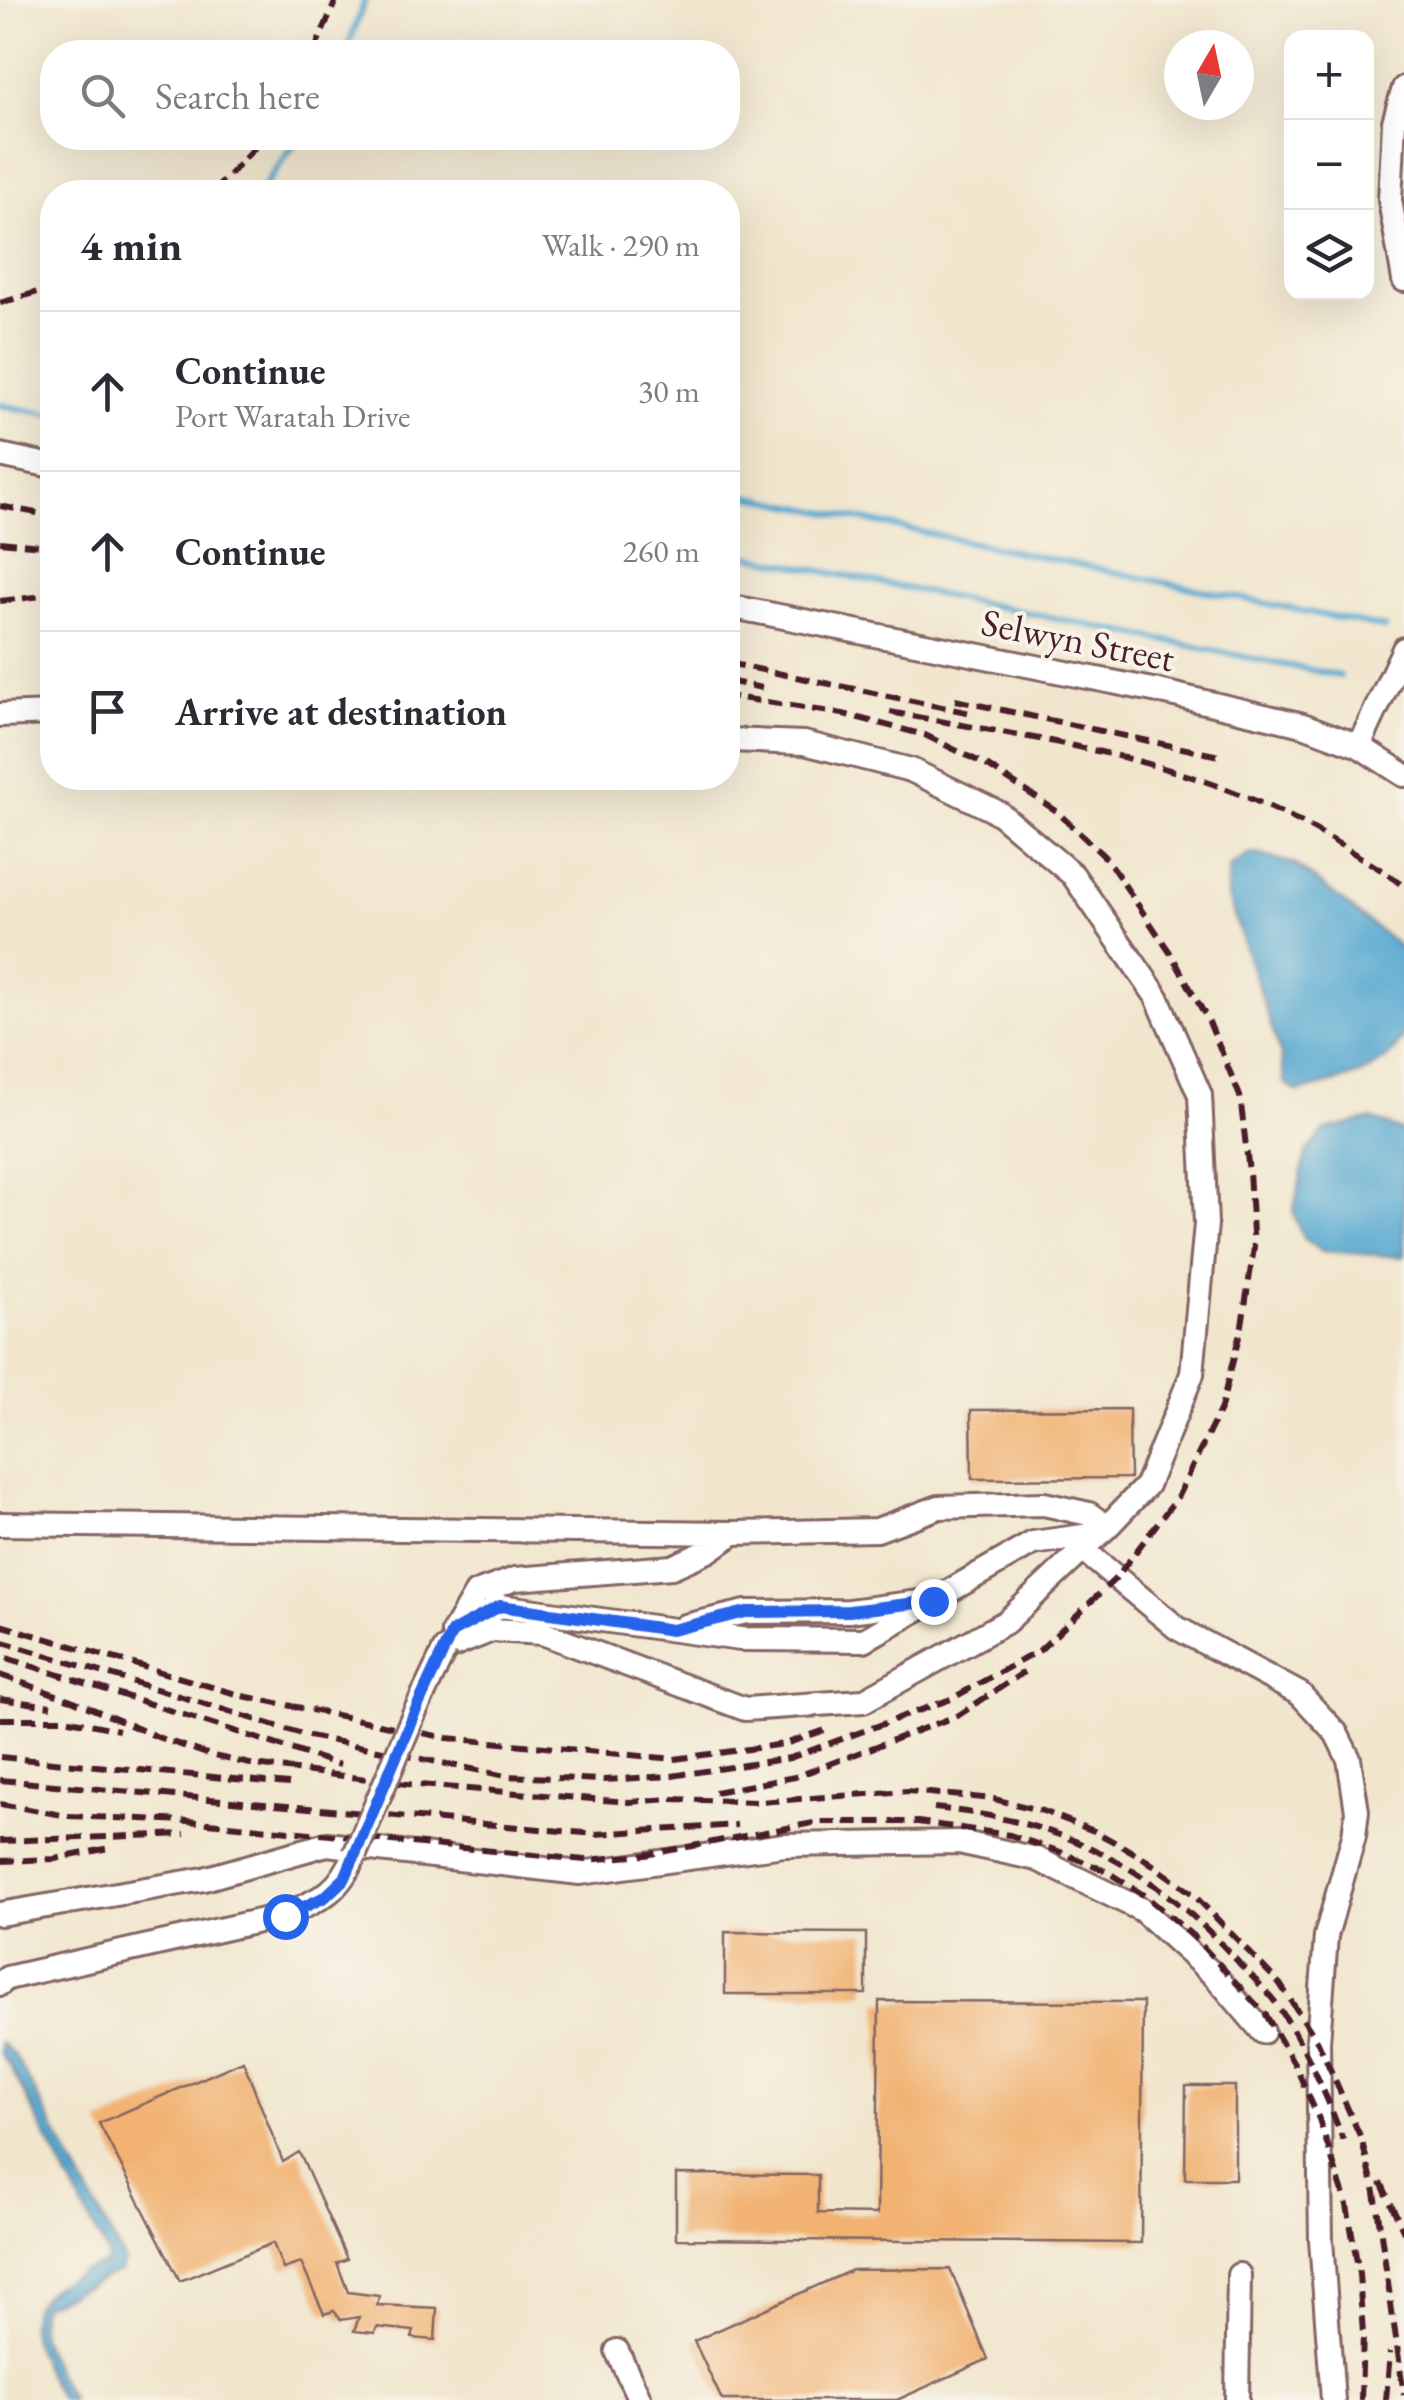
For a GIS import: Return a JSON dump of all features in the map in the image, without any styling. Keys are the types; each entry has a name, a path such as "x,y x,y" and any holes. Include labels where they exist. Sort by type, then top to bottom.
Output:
{"street":[{"path":"1404,88 1394,122 1390,200 1404,280"},
{"path":"0,455 40,463"},
{"name":"Selwyn Street","path":"740,608 1158,690 1304,725 1359,746 1404,775"},
{"path":"1359,746 1404,649"},
{"path":"0,715 40,713"},
{"path":"449,1640 492,1630 542,1632 745,1709 862,1701 1006,1622 1096,1536 1147,1485 1192,1374 1206,1224 1200,1096 1156,996 1073,875 999,814 911,770 804,743 740,740"},
{"path":"0,1524 734,1533 877,1530 939,1507 1044,1504 1089,1514 1096,1536 1177,1628 1300,1694 1336,1733 1349,1759 1356,1787 1356,1823 1326,1936 1318,2042 1321,2240 1330,2399"},
{"path":"0,1984 7,1978 285,1916 325,1897 345,1878 449,1640 476,1594 514,1579 672,1567 708,1551 734,1533"},
{"path":"449,1640 500,1606 672,1630 746,1612 849,1611 933,1601 1034,1543 1096,1536"},
{"path":"0,1914 204,1879 327,1844 580,1874 784,1846 959,1842 1037,1859 1142,1910 1216,1977 1263,2032"},
{"path":"1237,2400 1240,2275"},
{"path":"617,2351 640,2400"}],"water":[{"path":"1252,853 1295,864 1404,950 1404,1031 1388,1057 1360,1074 1297,1092 1284,1082 1281,1055 1227,894 1229,867"},
{"path":"1372,1119 1404,1132 1404,1257 1322,1251 1303,1238 1293,1213 1306,1153 1325,1130"},
{"path":"0,2042 14,2055 30,2083 124,2260 121,2271 43,2305 43,2341 71,2400 61,2400 46,2372 31,2330 32,2314 40,2299 54,2287 107,2263 107,2254 0,2053"}],"building":[{"path":"1129,1409 1130,1478 972,1479 971,1410"},
{"path":"725,1932 866,1933 866,1994 725,1994"},
{"path":"879,2001 1143,2002 1141,2243 676,2239 676,2174 818,2175 818,2213 877,2214"},
{"path":"243,2061 283,2162 299,2152 347,2259 337,2263 348,2292 379,2296 377,2305 437,2308 435,2340 412,2338 414,2331 377,2327 375,2333 354,2331 359,2317 341,2320 334,2311 324,2314 301,2263 283,2269 273,2243 180,2281 99,2123"},
{"path":"1186,2086 1235,2086 1235,2179 1185,2179"},
{"path":"950,2269 988,2359 897,2400 722,2400 694,2341 852,2270"}],"waterway":[{"path":"350,40 365,0"},
{"path":"269,180 290,150"},
{"path":"0,405 40,413"},
{"path":"740,494 1385,628"},
{"path":"740,554 1340,676"}],"railway":[{"path":"319,40 336,0"},
{"path":"224,180 253,150"},
{"path":"0,303 40,291"},
{"path":"0,506 40,514"},
{"path":"0,542 40,546"},
{"path":"0,601 40,596"},
{"path":"740,665 971,713"},
{"path":"740,683 762,688"},
{"path":"0,1641 309,1736 506,1776 603,1780 672,1776 790,1758 951,1699 1040,1650 1116,1578 1178,1496 1221,1408 1242,1325 1254,1248 1249,1172 1240,1096 1209,1022 1171,954 1107,859 1055,810 988,766 925,735 843,714 740,698"},
{"path":"955,700 1224,757"},
{"path":"890,712 1068,745 1183,774 1293,819 1404,887"},
{"path":"0,1625 243,1696 447,1738 674,1759 785,1744 831,1728"},
{"path":"7,1658 340,1765"},
{"path":"715,1792 795,1777 959,1715 1024,1672"},
{"path":"0,1675 160,1738 255,1765 407,1784 629,1802 759,1802 907,1791 994,1799 1043,1811 1094,1831 1142,1857 1193,1894 1280,1984 1318,2042 1361,2138 1375,2192 1404,2395"},
{"path":"0,1699 51,1706"},
{"path":"0,1719 65,1719 119,1730"},
{"path":"0,1757 289,1784"},
{"path":"0,1780 595,1834 737,1825"},
{"path":"0,1804 68,1816 188,1821 585,1860 645,1855 818,1822 918,1822 1010,1835 1106,1871 1148,1898 1193,1936 1266,2015 1295,2065 1319,2119 1347,2205 1359,2274 1363,2334 1361,2400"},
{"path":"934,1808 981,1814 1065,1837 1139,1874 1173,1899 1276,2003 1307,2056 1343,2140"},
{"path":"0,1841 185,1834"},
{"path":"0,1861 55,1859 109,1848"},
{"path":"1381,2182 1404,2232"},
{"path":"1386,2400 1390,2352"}],"route":[{"path":"285,1916 325,1897 345,1878 452,1632 500,1606 672,1630 746,1612 849,1611 933,1601"}]}
